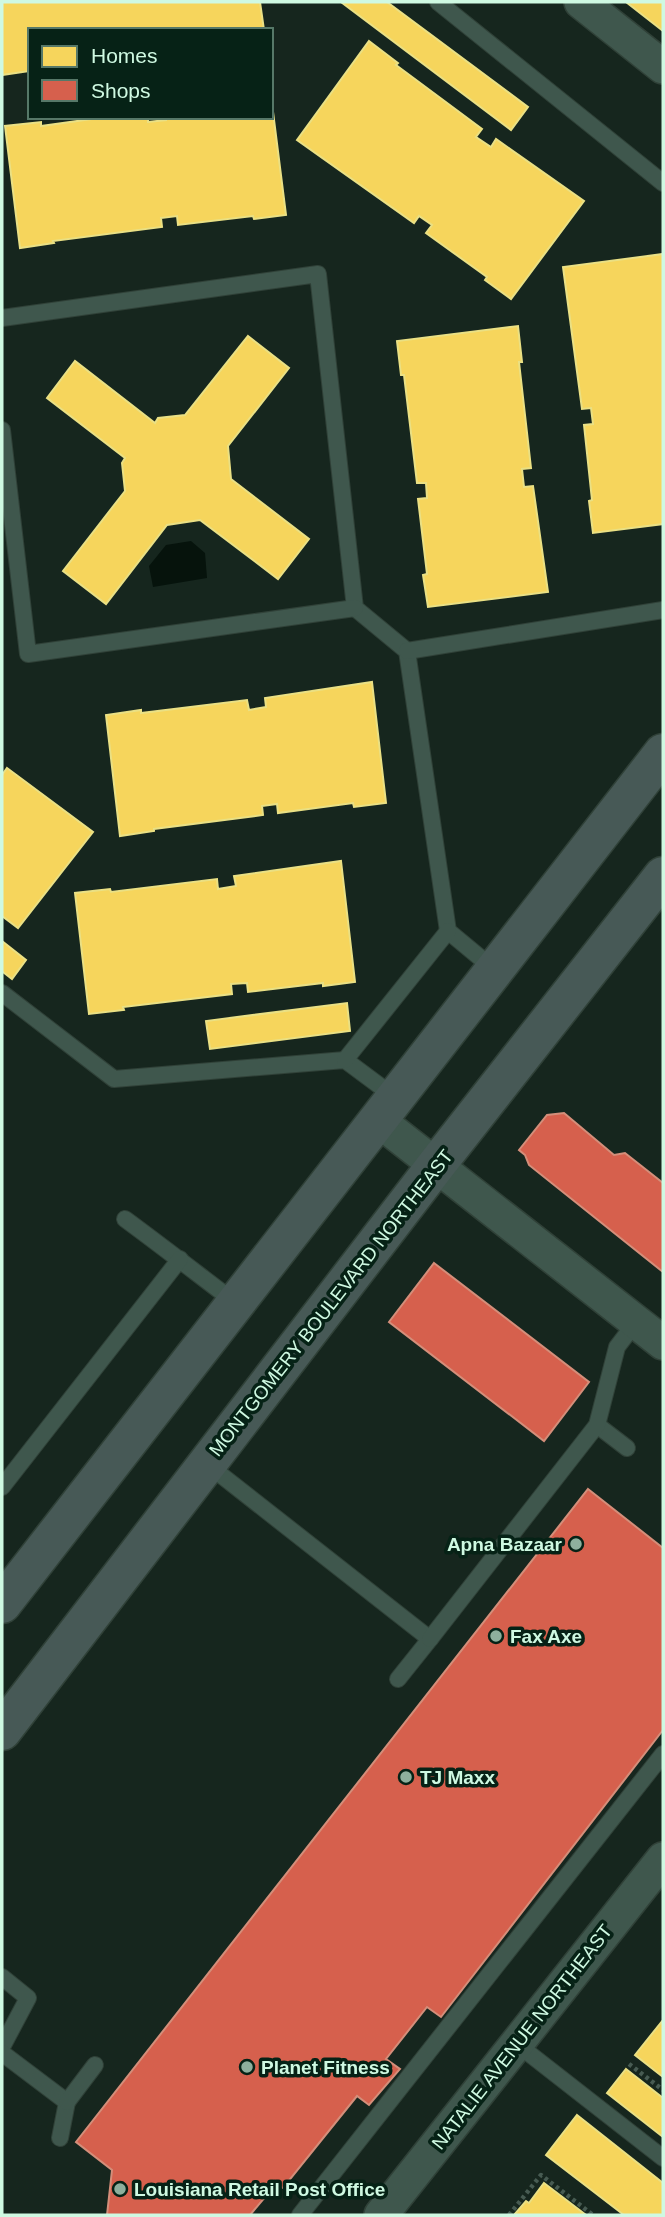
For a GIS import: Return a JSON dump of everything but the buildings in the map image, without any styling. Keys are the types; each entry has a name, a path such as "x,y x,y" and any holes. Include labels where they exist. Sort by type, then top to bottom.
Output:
{"main road":[{"path":"2,1604 663,753"},
{"name":"MONTGOMERY BOULEVARD NORTHEAST","path":"2,1731 437,1164 663,876"}],"street":[{"path":"581,2 663,67"},
{"path":"387,1109 437,1164 663,1343"},
{"name":"NATALIE AVENUE NORTHEAST","path":"381,2215 663,1859"}],"lane":[{"path":"438,2 663,183"},
{"path":"2,318 318,274 355,608 407,651 447,931 495,970"},
{"path":"2,430 28,654 355,608"},
{"path":"407,651 663,610"},
{"path":"2,993 114,1079 345,1060 447,931"},
{"path":"345,1060 387,1109"},
{"path":"125,1219 236,1303"},
{"path":"2,1487 180,1259"},
{"path":"398,1679 597,1425 617,1347 636,1322"},
{"path":"597,1425 627,1448"},
{"path":"207,1464 430,1639"},
{"path":"300,2215 663,1754"},
{"path":"2,1977 29,1998 2,2047"},
{"path":"517,2044 663,2158"},
{"path":"2,2053 67,2102"},
{"path":"60,2138 67,2102 94,2065"}],"path":[{"path":"629,2064 663,2090"},
{"path":"509,2215 541,2175 593,2215"}],"shaded area":[{"path":"191,541 205,553 207,578 153,587 149,566 166,545"}],"place":[{"name":"Apna Bazaar","path":"576,1544"},
{"name":"Fax Axe","path":"496,1636"},
{"name":"TJ Maxx","path":"406,1777"},
{"name":"Planet Fitness","path":"247,2067"},
{"name":"Louisiana Retail Post Office","path":"120,2189"}]}
